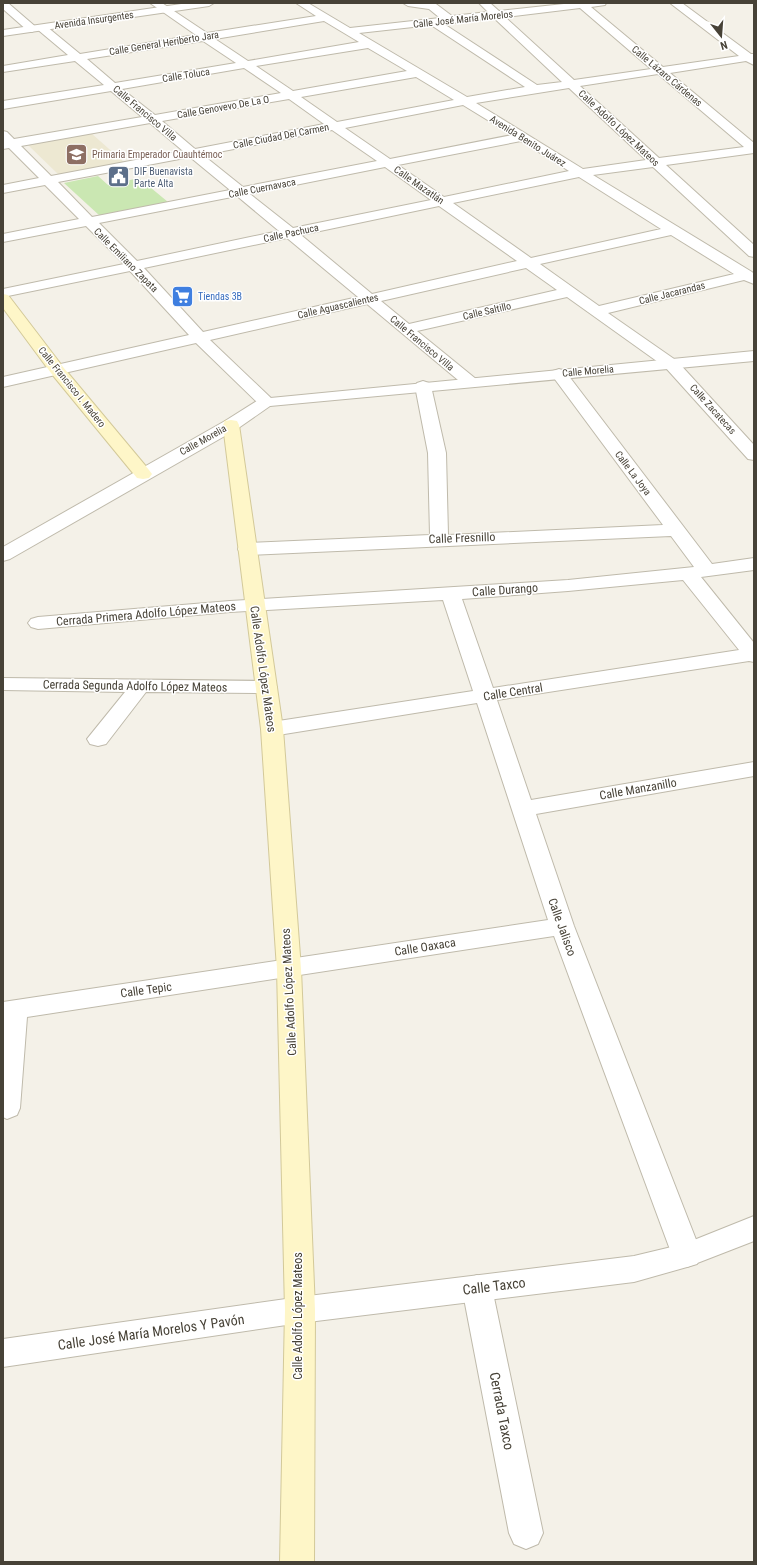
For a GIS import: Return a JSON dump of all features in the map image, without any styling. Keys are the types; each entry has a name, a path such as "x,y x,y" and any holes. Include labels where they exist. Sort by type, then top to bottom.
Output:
{"main road":[{"name":"Calle Francisco I. Madero","path":"3,298 57,370 143,474"},
{"name":"Calle Adolfo López Mateos","path":"231,425 254,605 272,729 289,969 300,1310 297,1562"}],"street":[{"name":"Avenida Insurgentes","path":"3,33 160,6 209,3"},
{"name":"Avenida Benito Juárez","path":"301,3 465,101 579,173 750,277"},
{"path":"408,3 432,6 451,21"},
{"name":"Calle Adolfo López Mateos","path":"484,3 753,252"},
{"name":"Calle José María Morelos","path":"348,32 601,3"},
{"path":"675,3 752,59"},
{"name":"Calle Francisco Villa","path":"3,4 77,57 470,382"},
{"name":"Calle Lázaro Cárdenas","path":"582,4 754,149"},
{"name":"Calle Mazatlán","path":"160,6 291,95 671,364"},
{"name":"Calle General Heriberto Jara","path":"3,69 326,18"},
{"path":"434,22 535,89"},
{"name":"Calle Toluca","path":"3,106 370,44"},
{"name":"Calle Ciudad Del Carmen","path":"3,189 465,101 660,70 752,59"},
{"name":"Calle Genovevo De La O","path":"6,141 153,120 418,73"},
{"name":"Calle Cuernavaca","path":"3,238 522,137"},
{"name":"Calle Emiliano Zapata","path":"6,141 134,266 200,338 266,402"},
{"name":"Calle Pachuca","path":"3,293 579,173 754,149"},
{"name":"Calle Aguascalientes","path":"3,382 673,230"},
{"name":"Calle Jacarandas","path":"597,311 750,277"},
{"name":"Calle Saltillo","path":"405,329 569,292"},
{"name":"Calle Morelia","path":"4,551 231,425 266,402 422,386 754,356"},
{"name":"Calle Zacatecas","path":"671,364 754,454"},
{"name":"Calle La Joya","path":"559,374 677,530 698,573 754,655"},
{"path":"422,386 438,453 439,539"},
{"name":"Calle Fresnillo","path":"247,549 439,539 677,530"},
{"name":"Calle Durango","path":"254,605 451,594 698,573 754,564"},
{"name":"Calle Jalisco","path":"451,594 562,926 687,1255"},
{"name":"Cerrada Primera Adolfo López Mateos","path":"38,623 254,605"},
{"name":"Calle Central","path":"272,729 754,655"},
{"name":"Cerrada Segunda Adolfo López Mateos","path":"3,684 267,687"},
{"path":"98,739 140,686"},
{"name":"Calle Manzanillo","path":"522,809 754,769"},
{"name":"Calle Oaxaca","path":"289,969 562,926"},
{"name":"Calle Tepic","path":"9,1010 289,969"},
{"path":"7,1108 9,1010"},
{"name":"Calle Taxco","path":"300,1310 634,1269 687,1255 754,1228"},
{"name":"Cerrada Taxco","path":"477,1288 526,1533"},
{"name":"Calle José María Morelos Y Pavón","path":"3,1354 300,1310"}],"shaded area":[{"name":"Primaria Emperador Cuauhtémoc","path":"91,133 126,164 60,176 27,144"}],"green space":[{"path":"98,176 108,185 139,178 168,202 100,216 64,183"}],"place":[{"name":"Primaria Emperador Cuauhtémoc","path":"76,154"},
{"name":"DIF Buenavista Parte Alta","path":"119,177"},
{"name":"Tiendas 3B","path":"183,296"}]}
